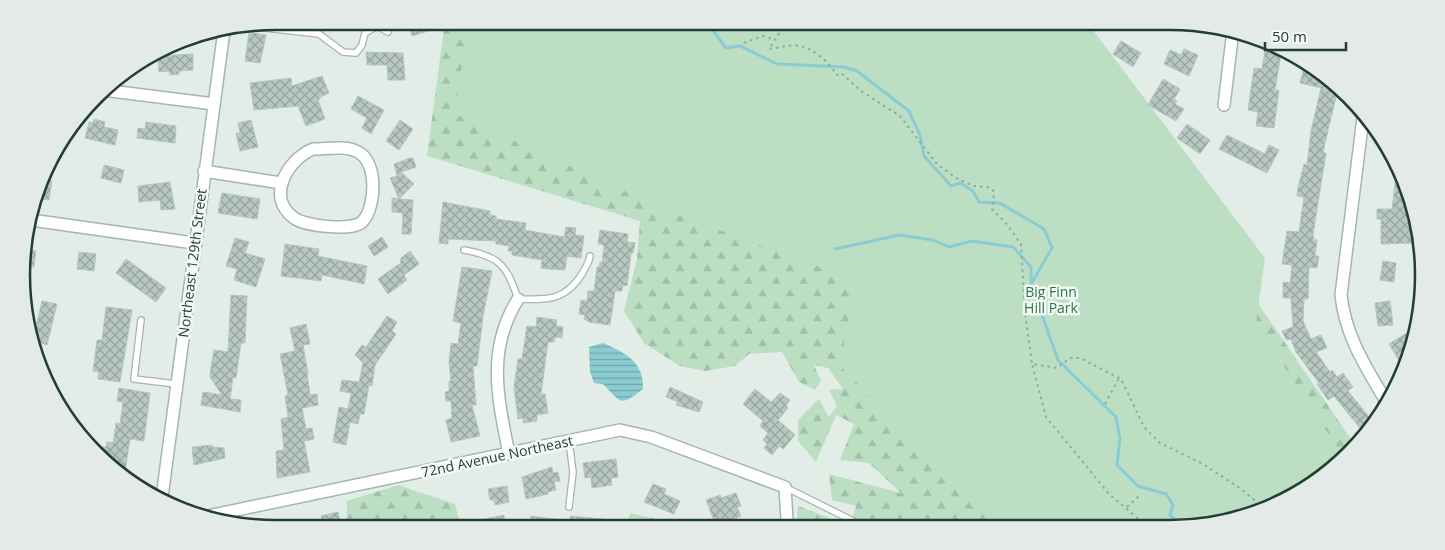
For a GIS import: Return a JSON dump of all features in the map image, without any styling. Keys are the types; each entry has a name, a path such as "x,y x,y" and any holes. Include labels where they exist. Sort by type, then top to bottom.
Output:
{"street":[{"name":"Northeast 129th Street","path":"163,493 194,242 223,36"},
{"path":"1224,105 1232,38"},
{"path":"113,91 214,104"},
{"path":"1362,124 1341,296 1342,311 1353,344 1383,396"},
{"path":"348,148 359,152 368,159 371,170 371,203 363,222 356,227 348,228 304,222 294,218 286,210 282,201 281,183 287,169 304,152 313,149 348,148"},
{"path":"204,171 281,183"},
{"path":"36,221 194,242"},
{"path":"509,454 496,384 506,318 518,299"},
{"name":"72nd Avenue Northeast","path":"220,514 620,430 637,433 785,488"},
{"path":"785,488 787,520"}],"lane":[{"path":"284,30 319,34 342,52 356,53 362,45 365,34 371,30"},
{"path":"384,30 388,32"},
{"path":"464,250 481,253 496,261 509,273 518,299 544,300 561,296 578,279 590,256"},
{"path":"141,320 134,379 176,384"},
{"path":"569,441 573,472 569,507"},
{"path":"785,488 851,520"}],"path":[{"path":"779,30 780,32 768,49 800,46 825,60 837,75 841,73 861,91 900,116 937,164 956,178 974,186 987,187 994,194 992,209 1006,222 1021,244 1025,312 1032,369 1046,416 1109,494 1141,520"},
{"path":"744,43 763,36 775,40"},
{"path":"1032,364 1057,368 1070,358 1080,358 1119,378 1144,427 1160,443 1203,464 1241,489 1258,503"},
{"path":"1104,404 1119,378"},
{"path":"1127,507 1140,495"}],"green space":[{"name":"Big Finn Hill Park","path":"444,30 1071,30 1351,440 1332,459 1306,479 1278,495 1233,512 1202,518 1170,520 852,520 856,506 832,500 829,474 901,493 869,463 840,460 854,424 836,415 816,462 798,441 798,420 819,399 829,417 837,406 829,390 843,389 828,368 814,365 821,381 815,390 799,382 782,352 749,354 735,366 705,371 680,366 644,343 624,311 637,259 640,221 427,156"},
{"name":"Big Finn Hill Park","path":"467,30 1093,30 1265,258 1256,323 1340,451 1306,479 1278,495 1249,507 1218,515 1170,520 986,520 987,512 840,366 855,280 673,213 455,114"},
{"path":"398,485 455,504 459,520 347,520 347,501"},
{"name":"Big Finn Hill Park","path":"798,506 834,520 797,520"},
{"path":"631,513 659,520 627,520"}],"water":[{"path":"603,343 626,355 637,365 640,372 643,380 643,389 625,401 617,399 603,384 594,383 590,372 589,347"}],"building":[{"path":"410,30 428,30 428,31 412,36"},
{"path":"249,32 266,35 260,63 245,61"},
{"path":"1121,41 1141,53 1133,67 1113,54"},
{"path":"1184,49 1198,55 1189,76 1164,64 1170,50 1181,55"},
{"path":"1265,51 1281,56 1275,90 1279,90 1274,128 1256,126 1258,112 1248,110 1254,68 1262,69"},
{"path":"366,52 403,53 405,80 388,80 387,65 367,65"},
{"path":"193,54 193,70 179,71 179,74 170,75 169,71 159,72 158,60 166,56"},
{"path":"1304,70 1336,95 1323,153 1326,153 1313,234 1314,240 1317,240 1315,256 1319,256 1317,268 1309,267 1308,299 1304,299 1303,321 1311,339 1321,335 1327,348 1316,352 1330,372 1332,370 1337,377 1343,373 1353,387 1348,391 1369,417 1360,429 1334,396 1328,400 1317,384 1319,383 1296,352 1291,339 1286,340 1282,331 1293,327 1291,298 1283,298 1283,282 1290,283 1292,265 1282,264 1287,231 1299,232 1304,197 1297,196 1298,188 1304,164 1307,165 1311,131 1321,88 1300,83"},
{"path":"322,76 329,93 318,100 325,119 306,126 298,106 254,110 250,83 291,78 292,86"},
{"path":"1163,79 1180,89 1174,99 1177,101 1175,104 1184,109 1176,121 1148,105"},
{"path":"358,96 384,110 371,134 362,128 367,118 351,109"},
{"path":"94,119 105,122 104,127 118,130 115,145 85,138 89,122 93,123"},
{"path":"251,120 258,147 240,151 236,133 240,133 238,123"},
{"path":"400,120 413,129 399,150 386,141"},
{"path":"146,122 176,126 175,143 137,138 138,128 145,129"},
{"path":"1187,124 1210,140 1200,154 1177,138"},
{"path":"1227,135 1265,154 1269,145 1279,150 1267,173 1219,149"},
{"path":"413,158 416,167 401,172 414,184 399,199 390,178 397,176 394,164"},
{"path":"104,165 124,170 121,183 101,178"},
{"path":"1396,180 1407,212 1413,243 1381,244 1381,219 1377,219 1377,209 1392,209"},
{"path":"49,181 52,181 49,200 42,199"},
{"path":"170,182 175,209 161,210 160,200 139,202 138,186"},
{"path":"222,193 260,199 257,219 218,213"},
{"path":"392,198 413,200 411,234 402,234 403,213 392,212"},
{"path":"443,202 490,211 490,215 496,216 496,219 526,223 525,230 564,237 566,227 576,228 575,235 584,236 581,258 567,256 565,270 549,269 541,268 542,260 512,255 512,251 508,251 509,246 496,244 496,241 448,239 448,244 439,243"},
{"path":"600,230 628,234 627,242 635,243 633,253 631,253 627,286 623,285 622,291 615,291 610,325 589,322 584,319 585,315 579,314 581,300 587,301 588,291 594,291 597,267 599,267 600,262 602,263 604,245 598,244"},
{"path":"382,237 388,247 374,256 368,246"},
{"path":"235,238 249,242 245,253 265,259 256,287 234,280 237,269 226,266"},
{"path":"285,244 319,249 318,256 367,266 364,284 322,275 321,281 281,276"},
{"path":"32,250 36,251 34,267 31,266"},
{"path":"410,251 419,264 404,275 407,280 388,294 378,279 399,264 400,266 401,258"},
{"path":"79,252 96,254 94,271 77,269"},
{"path":"126,259 166,288 156,302 116,273"},
{"path":"1383,261 1396,263 1394,282 1380,280"},
{"path":"462,267 492,271 483,316 477,366 473,366 476,405 472,405 480,436 451,442 446,420 452,418 451,401 446,401 445,392 449,391 449,381 451,381 449,362 451,343 458,344 461,323 453,321"},
{"path":"231,295 247,296 245,343 241,343 236,378 233,377 230,399 241,400 240,412 201,405 203,392 222,395 210,377 214,350 228,352"},
{"path":"42,301 57,304 47,345 39,342 36,327"},
{"path":"1390,301 1393,325 1378,326 1375,303"},
{"path":"106,307 132,310 120,382 98,379 99,372 93,371 97,340 102,340"},
{"path":"387,316 397,322 392,331 396,334 375,365 372,386 369,385 364,414 360,414 358,424 350,422 346,445 333,442 339,407 348,409 351,393 340,391 342,380 359,382 363,363 355,355 362,345 366,347"},
{"path":"537,317 557,320 556,326 563,327 562,338 555,337 554,342 548,342 541,394 545,394 548,413 537,415 537,421 523,423 523,418 518,419 514,387 518,359 522,359 527,326 536,327"},
{"path":"306,324 310,344 303,345 310,395 317,394 318,405 302,408 306,429 312,428 314,439 304,441 310,472 277,478 276,451 284,450 281,419 288,417 285,396 288,395 280,354 295,351 290,328"},
{"path":"1408,332 1399,361 1389,344"},
{"path":"670,387 703,402 699,412 676,405 678,402 666,397"},
{"path":"119,388 150,393 144,441 130,439 125,469 101,447 106,447 107,442 113,443 116,423 120,424 123,402 117,401"},
{"path":"755,389 771,402 780,393 790,400 786,405 788,408 778,420 795,435 783,449 779,446 772,455 764,448 767,444 763,440 768,433 760,426 763,421 743,404"},
{"path":"212,445 212,447 224,448 225,458 194,465 192,447"},
{"path":"616,459 618,477 611,478 612,485 592,488 591,477 585,478 583,463"},
{"path":"552,467 553,473 558,472 560,481 554,482 556,490 548,492 548,494 526,499 522,477"},
{"path":"653,484 666,489 664,494 680,501 674,514 644,502"},
{"path":"507,486 509,502 495,505 494,500 490,500 488,489"},
{"path":"736,493 741,506 737,507 741,516 731,520 714,520 706,500 720,495 721,498"},
{"path":"338,512 340,520 322,520 321,516"},
{"path":"504,515 504,520 480,520"},
{"path":"531,516 562,520 531,520"},
{"path":"570,516 602,519 570,520"}],"waterway":[{"path":"713,30 726,48 740,46 777,64 844,67 857,71 909,111 920,135 924,156 951,186 960,183 973,191 979,202 1000,203 1044,229 1052,248 1031,284 1058,360 1116,417 1120,439 1117,465 1138,486 1166,494 1173,505 1170,515 1174,520"},
{"path":"835,249 899,235 933,240 949,247 972,241 1013,247 1031,267 1031,282"}]}
